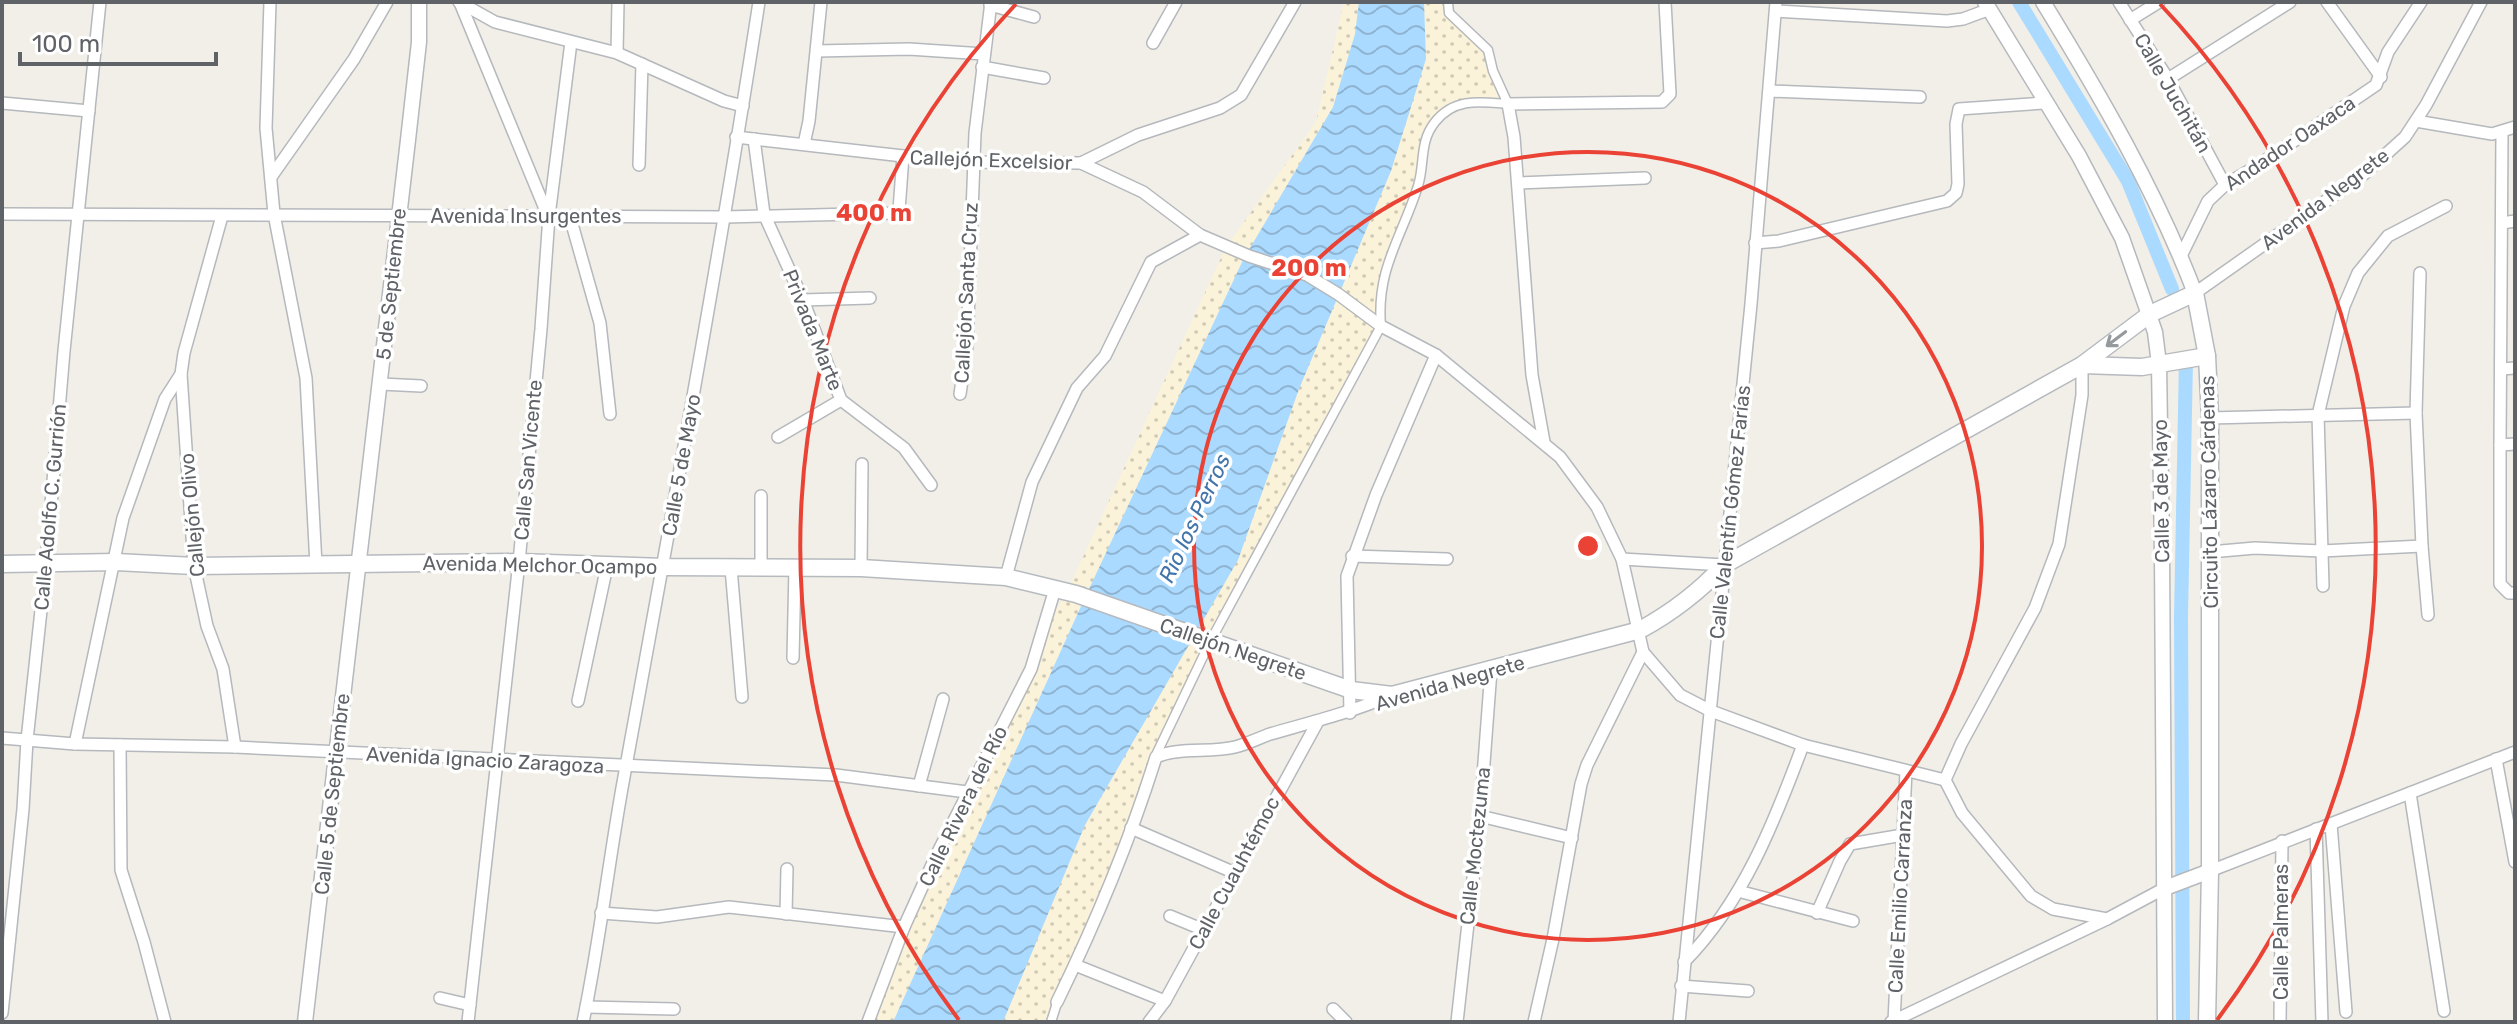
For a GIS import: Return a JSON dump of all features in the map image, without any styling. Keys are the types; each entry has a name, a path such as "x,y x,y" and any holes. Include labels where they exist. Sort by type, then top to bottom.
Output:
{"main road":[{"name":"Avenida Negrete","path":"1392,695 1640,630 1671,613 1701,590 1724,565 2082,365 2150,314 2195,293"},
{"name":"Circuito Lázaro Cárdenas","path":"2195,293 2207,356 2210,418 2207,1022"},
{"path":"2082,365 2142,367 2207,356"},
{"name":"Avenida Melchor Ocampo","path":"2,564 116,562 194,566 519,562 607,566 861,568 1006,577 1076,594"},
{"name":"Callejón Negrete","path":"1076,594 1351,690 1392,695"}],"street":[{"name":"Calle Adolfo C. Gurrión","path":"2,1013 100,2"},
{"path":"270,2 266,128 274,214 306,378 316,565"},
{"path":"271,177 354,59 387,2"},
{"name":"5 de Septiembre","path":"358,565 419,42 419,2"},
{"path":"617,53 618,2"},
{"name":"Calle 5 de Mayo","path":"583,1022 625,767 664,567 725,217 759,2"},
{"path":"804,144 821,2"},
{"path":"1153,43 1176,2"},
{"path":"1081,163 1138,135 1220,108 1241,95 1295,2"},
{"path":"1448,2 1449,13 1488,50 1493,71 1508,104 1514,137 1532,375 1544,442"},
{"path":"1051,1022 1131,828 1156,757 1211,640 1381,326 1379,302 1384,272 1420,183 1424,142 1436,120 1466,101 1508,104 1662,102 1670,94 1665,2"},
{"name":"Circuito Lázaro Cárdenas","path":"2043,2 2133,154 2195,293"},
{"name":"Calle Juchitán","path":"2119,2 2168,79 2225,185"},
{"path":"2130,20 2159,2"},
{"path":"2168,79 2290,2"},
{"path":"2327,2 2381,77"},
{"path":"2381,77 2388,52 2421,2"},
{"name":"Avenida Negrete","path":"2195,293 2364,174 2405,137 2481,2"},
{"path":"460,3 495,22 617,53 724,101 743,106"},
{"path":"460,3 549,216"},
{"path":"991,4 1034,17"},
{"name":"Callejón Santa Cruz","path":"960,394 966,361 973,162 991,4"},
{"path":"1776,6 1947,21 1963,19 1987,6"},
{"name":"Calle Valentín Gómez Farías","path":"1679,1022 1776,6"},
{"name":"Calle 3 de Mayo","path":"1987,6 2079,156 2122,238 2150,314 2159,364 2169,886 2165,1022"},
{"name":"Calle San Vicente","path":"468,1022 519,562 549,216 571,42"},
{"path":"817,51 909,49 984,54"},
{"path":"639,165 642,64"},
{"path":"982,67 1044,78"},
{"name":"Andador Oaxaca","path":"2181,256 2208,201 2225,185 2376,85 2381,77"},
{"path":"1770,91 1920,97"},
{"path":"2,103 89,111"},
{"path":"1755,243 1779,241 1947,201 1956,193 1958,184 1956,124 1959,109 2044,103"},
{"path":"2416,121 2492,134 2515,127"},
{"path":"2502,132 2500,584 2509,593 2515,593"},
{"name":"Callejón Excelsior","path":"736,137 973,162 1081,163 1143,192 1200,235 1268,263 1307,275 1381,326 1436,355 1560,457 1597,507 1622,559 1643,652"},
{"name":"Privada Marte","path":"754,139 764,214 803,300 841,400 904,448 931,485"},
{"name":"Avenida Insurgentes","path":"2,214 725,217 895,213 899,210 903,156"},
{"path":"1518,183 1645,178"},
{"path":"2323,586 2318,415 2344,306 2358,273 2388,236 2446,206"},
{"path":"75,744 123,518 165,399 181,374 222,216"},
{"path":"570,217 600,323 610,414"},
{"path":"2502,223 2515,221"},
{"path":"1006,577 1032,482 1077,388 1105,356 1151,262 1200,235"},
{"path":"2420,273 2416,413 2428,615"},
{"path":"2501,294 2515,293"},
{"path":"803,300 870,298"},
{"path":"1350,713 1345,592 1352,556 1436,355"},
{"path":"1945,780 1961,744 2035,608 2059,544 2082,395 2082,365"},
{"path":"2501,369 2515,368"},
{"name":"Callejón Olivo","path":"181,374 194,566 207,626 223,669 235,747"},
{"path":"381,384 421,386"},
{"path":"778,437 841,400"},
{"path":"2210,418 2416,413"},
{"path":"2500,445 2515,444"},
{"path":"861,568 862,464"},
{"path":"761,496 761,567"},
{"path":"2500,519 2515,518"},
{"path":"2210,552 2255,548 2322,551 2422,546"},
{"path":"1352,556 1447,559"},
{"path":"1622,559 1724,565"},
{"name":"Calle 5 de Septiembre","path":"305,1022 358,565"},
{"path":"578,701 607,566"},
{"path":"793,658 795,567"},
{"path":"731,568 742,697"},
{"name":"Calle Rivera del Río","path":"868,1022 904,927 967,792 1031,669 1055,589"},
{"path":"1534,1022 1553,939 1581,784 1587,765 1643,652 1680,695 1711,711 1803,745 1945,780 1962,813 2031,896 2053,909 2107,919"},
{"name":"Calle Moctezuma","path":"1457,1022 1480,816 1491,670"},
{"name":"Avenida Negrete","path":"1156,757 1237,746 1350,713 1392,695"},
{"path":"919,786 943,699"},
{"name":"Calle Cuauhtémoc","path":"1149,1022 1165,1001 1317,723"},
{"name":"Avenida Ignacio Zaragoza","path":"2,738 75,744 235,747 836,775 967,792"},
{"path":"120,745 121,870 165,1022"},
{"path":"1683,962 1702,943 1738,891 1774,822 1803,745"},
{"path":"1893,1022 2169,886 2515,752"},
{"path":"2496,759 2515,862"},
{"name":"Calle Emilio Carranza","path":"1893,1022 1906,771"},
{"path":"2410,793 2444,1011"},
{"path":"1480,816 1572,838"},
{"path":"2331,824 2346,1012"},
{"path":"1131,828 1235,873"},
{"path":"2316,829 2322,1022"},
{"path":"1817,913 1850,844 1903,835"},
{"name":"Calle Palmeras","path":"2280,1022 2282,841"},
{"path":"786,914 787,869"},
{"path":"1738,891 1853,921"},
{"path":"601,913 657,917 729,907 904,927"},
{"path":"1170,916 1204,930"},
{"path":"1075,965 1165,1001"},
{"path":"1681,986 1748,991"},
{"path":"440,998 470,1005"},
{"path":"586,1007 674,1009"},
{"path":"1333,1009 1346,1022"}],"sand":[{"path":"1344,2 1448,2 1449,13 1488,50 1508,104 1466,101 1436,120 1424,142 1420,183 1384,272 1381,326 1211,640 1051,1022 868,1022 904,927 1046,626 1067,592 1226,247 1316,122"}],"water":[{"name":"Rio los Perros","path":"1359,2 1424,2 1426,59 1391,171 1299,389 1238,560 1085,825 1003,1022 893,1022 1082,604 1243,260 1333,107 1355,34"}],"waterway":[{"path":"2019,2 2128,181 2172,289"},
{"path":"2183,1022 2181,617 2186,359"}]}
